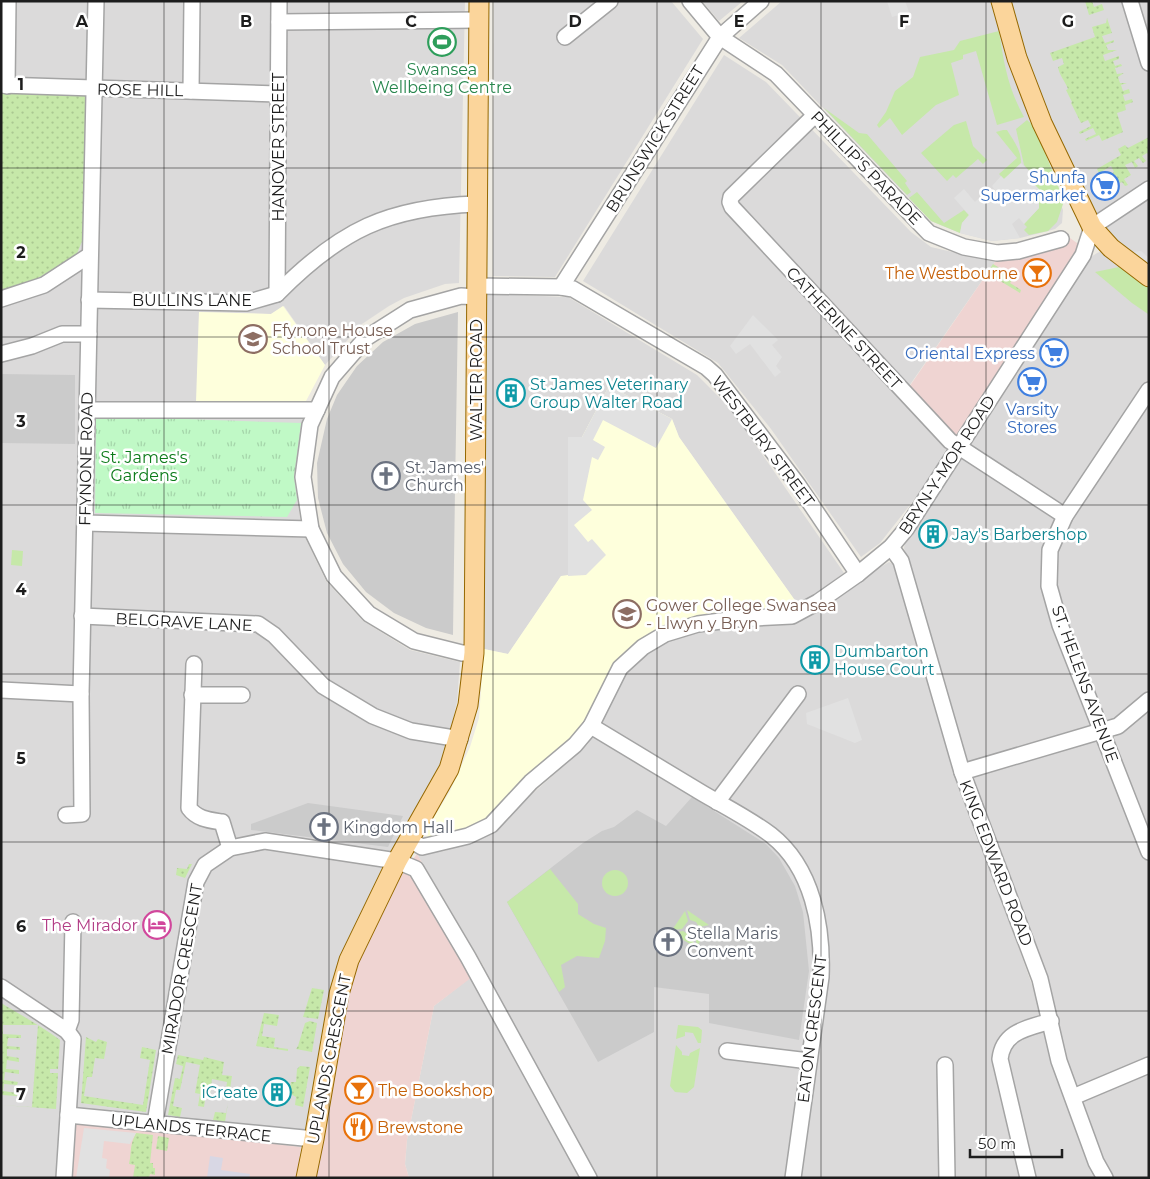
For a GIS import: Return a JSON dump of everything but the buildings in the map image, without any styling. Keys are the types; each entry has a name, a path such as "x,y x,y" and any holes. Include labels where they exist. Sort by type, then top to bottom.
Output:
{"main road":[{"name":"WALTER ROAD","path":"397,861 449,769 460,740 468,705 474,653 479,1"},
{"path":"1001,1 1018,58 1042,123 1092,227 1111,248 1149,277"},
{"name":"UPLANDS CRESCENT","path":"306,1178 339,994 349,960 397,861"}],"street":[{"path":"4,86 8,1"},
{"name":"FFYNONE ROAD","path":"66,815 82,814 82,616 96,1"},
{"path":"191,91 192,1"},
{"name":"HANOVER STREET","path":"277,294 279,1"},
{"path":"564,37 610,1"},
{"name":"PHILLIP'S PARADE","path":"690,1 720,37 776,74 917,222 941,240 997,253 1018,251 1061,238"},
{"name":"BRUNSWICK STREET","path":"561,287 720,37 761,1"},
{"path":"1130,1 1149,63"},
{"path":"279,22 479,20"},
{"name":"ROSE HILL","path":"4,86 278,94"},
{"name":"CATHERINE STREET","path":"815,115 731,197 730,202 950,441 1065,516"},
{"path":"1092,227 1149,189"},
{"name":"BULLINS LANE","path":"89,300 246,303 277,294 347,235 376,222 406,211 422,208 477,204"},
{"name":"BRYN-Y-MOR ROAD","path":"410,840 422,847 468,836 491,825 531,782 575,744 591,726 620,668 643,647 665,634 698,624 736,618 792,616 818,602 858,574 891,547 906,529 1083,255 1092,227"},
{"path":"1,299 44,285 90,255"},
{"name":"WESTBURY STREET","path":"474,653 462,653 414,641 369,614 334,576 311,529 303,477 310,425 332,377 366,338 410,310 477,291 561,287 573,289 706,366 715,375 798,485 858,574"},
{"path":"1,354 32,346 62,334 89,334"},
{"name":"ST. HELENS AVENUE","path":"1149,390 1065,516 1050,550 1049,586 1060,625 1149,852"},
{"path":"87,410 317,410"},
{"path":"84,523 311,529"},
{"name":"KING EDWARD ROAD","path":"891,547 901,561 962,772 1040,979 1060,1061 1096,1162 1105,1178"},
{"name":"BELGRAVE LANE","path":"82,616 258,624 274,635 323,686 373,716 412,731 460,740"},
{"path":"194,664 189,808 194,814 203,819 228,820 230,848"},
{"path":"1,690 81,694"},
{"path":"717,802 798,694"},
{"path":"192,695 242,695"},
{"path":"962,772 1118,726 1149,700"},
{"name":"EATON CRESCENT","path":"591,726 771,835 796,863 808,887 819,921 822,949 821,977 793,1178"},
{"name":"MIRADOR CRESCENT","path":"155,1123 196,882 205,865 230,848 265,841 397,861"},
{"path":"397,861 416,869 468,957 589,1178"},
{"path":"67,1031 71,1020 73,922"},
{"path":"1,987 67,1031 73,1039 64,1178"},
{"path":"1028,1178 1000,1059 1001,1048 1017,1031 1051,1021"},
{"path":"727,1051 810,1061"},
{"path":"945,1065 947,1178"},
{"path":"1073,1097 1149,1065"},
{"name":"UPLANDS TERRACE","path":"68,1115 314,1139"}],"shaded area":[{"path":"1,1 465,1 459,283 445,284 404,298 389,306 362,324 325,365 284,306 271,314 199,312 197,401 306,401 294,477 302,531 326,581 363,621 410,650 460,662 457,702 441,770 390,854 345,957 312,1134 301,1147 75,1121 71,1178 1,1178"},
{"path":"494,1 671,1 703,39 555,277 493,276"},
{"path":"702,1 743,1 719,21"},
{"path":"782,1 990,1 1016,82 1063,210 1062,223 1055,229 1048,231 1020,238 992,241 960,233 931,221 782,65 739,38"},
{"path":"887,1 905,1 909,12 892,17"},
{"path":"1007,1 1149,1 1149,689 1114,721 968,764 947,706 904,548 905,542 1088,259 1097,253 1111,248 1081,195 1044,116"},
{"path":"724,55 766,82 911,232 931,247 995,262 907,389 958,444 880,543 861,557 771,429 718,363 583,281"},
{"path":"1021,163 1034,176 1030,180 1039,189 1039,208 1024,224 1019,218 1012,224 1020,238 992,241 960,233 962,223 969,215 954,198 964,189 975,202 979,198 982,200 995,190 992,186 1001,176 1004,179"},
{"path":"1070,238 1081,246 958,444 907,390 995,262"},
{"path":"1141,251 1149,258 1149,265 1132,252"},
{"path":"486,294 568,297 697,375 721,399 744,428 844,573 799,606 679,437 672,419 582,437 568,437 568,576 561,576 508,654 484,649 483,299"},
{"name":"Ffynone House School Trust","path":"283,306 325,365 306,401 196,402 199,312 271,314"},
{"name":"St. James' Church","path":"458,312 453,635 426,628 394,613 366,592 343,564 327,533 318,498 317,463 327,419 337,395 357,366 383,342 415,324"},
{"path":"753,315 778,340 772,345 782,357 776,366 781,372 775,377 750,344 736,354 730,346"},
{"path":"1,374 75,375 75,444 1,443"},
{"name":"Gower College Swansea - Llwyn y Bryn","path":"609,386 672,419 679,437 799,606 786,611 760,609 698,617 637,644 585,728 491,818 470,830 428,840 425,832 450,791 470,747 479,718 484,649 508,654 561,576 568,575 568,437 582,437"},
{"path":"609,386 672,419 656,448 603,420 593,440 605,447 598,460 592,457 583,500 592,510 574,525 588,542 592,539 606,555 586,575 568,576 568,437 582,437"},
{"path":"889,562 897,567 955,771 1036,996 1053,1068 1083,1148 1097,1178 409,1178 405,1164 407,1140 434,1006 484,967 417,854 445,851 491,831 588,744 625,671 668,637 700,628 793,620"},
{"path":"848,698 862,740 855,743 807,724 806,713"},
{"path":"1149,709 1149,1178 1111,1178 1080,1106 970,780 972,776 1089,742 1112,739"},
{"name":"Stella Maris Convent","path":"692,797 766,844 779,858 795,886 803,912 809,971 799,1040 709,1023 709,994 654,987 654,1032 598,1062 507,902 583,843 602,831 614,827 637,810 666,826"},
{"name":"Kingdom Hall","path":"308,803 403,816 388,847 251,830 251,824"},
{"path":"417,854 484,968 434,1006 407,1140 405,1164 409,1178 315,1178 342,1026 356,968 398,879"},
{"path":"75,1121 301,1147 297,1178 71,1178"},
{"path":"84,1128 136,1133 130,1144 104,1141 102,1158 107,1159 106,1168 110,1170 109,1178 76,1178"},
{"path":"210,1156 223,1158 221,1170 250,1174 249,1178 207,1178"}],"green space":[{"path":"1085,1 1092,1 1094,7 1102,4 1104,10 1089,15"},
{"path":"1107,18 1112,33 1102,36 1105,43 1114,40 1114,42 1106,45 1108,50 1117,50 1103,55 1105,61 1119,56 1119,59 1113,61 1115,66 1121,64 1122,66 1115,68 1117,74 1124,73 1118,77 1120,83 1127,83 1121,85 1123,91 1129,89 1130,93 1123,95 1125,101 1132,99 1133,102 1125,105 1126,110 1117,113 1123,132 1102,141 1099,135 1086,141 1085,139 1096,134 1093,128 1080,134 1079,132 1091,126 1088,120 1081,123 1071,103 1066,90 1068,89 1058,67 1064,64 1062,58 1053,61 1050,53 1095,37 1092,27 1106,23"},
{"path":"999,31 1007,76 1024,117 997,125 976,51 963,55 963,59 951,63 959,95 936,105 902,135 890,118 879,128 877,125 886,112 895,91 913,77 920,57 954,50 960,41"},
{"path":"1,93 87,95 83,239 76,256 31,282 1,290"},
{"path":"824,108 859,133 867,134 907,181 905,183 911,192 907,195"},
{"path":"1027,120 1035,127 1064,201 1057,222 1048,231 1029,235 1024,230 1027,227 1024,224 1039,208 1030,180 1034,176 1024,165 1016,129"},
{"path":"966,121 973,146 987,160 983,164 978,159 956,178 953,175 947,181 921,153 954,125"},
{"path":"1007,130 1019,150 1021,159 1021,164 1004,179 999,174 1017,158 996,132"},
{"path":"1149,137 1149,155 1147,153 1142,156 1146,161 1143,163 1139,158 1134,161 1138,166 1135,168 1132,162 1125,165 1131,175 1124,179 1128,185 1125,186 1122,182 1120,183 1116,175 1104,183 1102,180 1114,172 1111,166 1099,173 1097,169 1121,155 1118,149 1125,145 1128,148"},
{"path":"917,192 944,223 964,210 969,215 962,223 960,233 931,221 909,198"},
{"path":"993,264 1014,277 1010,283 1021,290 1020,293 987,273"},
{"path":"1119,267 1149,288 1148,314 1095,272"},
{"name":"St. James's Gardens","path":"96,416 301,423 294,477 297,500 287,517 95,513"},
{"path":"12,550 23,551 22,566 11,565"},
{"path":"189,864 192,864 185,878 176,875 177,868 187,869"},
{"path":"550,869 578,904 578,914 594,924 606,928 605,941 599,958 577,956 561,965 565,987 559,992 507,902"},
{"path":"615,870 624,874 628,883 624,892 615,896 606,892 602,883 606,874"},
{"path":"687,910 709,925 699,927 696,922 690,920"},
{"path":"685,911 688,921 682,929 672,930"},
{"path":"709,928 697,946 695,937 700,930"},
{"path":"683,931 692,937 695,947 672,933"},
{"path":"312,988 324,990 318,1019 303,1017"},
{"path":"1,1003 38,1025 3,1025 3,1034 21,1035 21,1038 8,1038 7,1046 20,1047 20,1050 7,1049 7,1056 19,1058 19,1062 7,1060 6,1069 19,1070 19,1074 5,1072 4,1080 18,1082 17,1085 4,1084 3,1091 17,1093 17,1096 2,1095 1,1100"},
{"path":"264,1013 279,1015 277,1026 264,1024 262,1036 275,1038 274,1047 288,1049 288,1051 256,1046"},
{"path":"310,1021 317,1023 312,1052 296,1049 305,1023"},
{"path":"38,1025 60,1040 58,1069 50,1069 50,1073 58,1073 56,1109 1,1105 32,1107"},
{"path":"678,1025 698,1027 702,1030 701,1043 698,1043 693,1033 685,1032 685,1036 676,1039"},
{"path":"86,1037 96,1042 98,1039 107,1042 104,1059 95,1058 92,1077 87,1077 84,1096 143,1105 150,1060 140,1058 142,1047 156,1050 146,1112 81,1103"},
{"path":"676,1045 682,1052 682,1055 689,1056 690,1053 700,1048 694,1087 687,1093 675,1092 670,1086"},
{"path":"178,1055 203,1060 204,1057 224,1062 222,1075 232,1076 229,1097 225,1096 227,1082 212,1079 210,1094 206,1094 204,1107 198,1106 200,1094 195,1093 200,1065 186,1062 180,1090 176,1090 173,1106 182,1108 180,1117 168,1115 175,1078 180,1079 183,1066 176,1064"},
{"path":"300,1066 310,1067 303,1107 295,1105 296,1097 289,1093 291,1082 296,1082 297,1069"},
{"path":"228,1103 225,1122 213,1120 215,1112 226,1113"},
{"path":"136,1133 153,1135 150,1163 153,1163 155,1175 150,1174 149,1178 133,1178 135,1165 129,1164"},
{"path":"158,1136 169,1138 167,1151 156,1149"}],"place":[{"name":"Swansea Wellbeing Centre","path":"442,42"},
{"name":"Shunfa Supermarket","path":"1105,186"},
{"name":"The Westbourne","path":"1037,273"},
{"name":"Ffynone House School Trust","path":"253,339"},
{"name":"Oriental Express","path":"1054,353"},
{"name":"Varsity Stores","path":"1032,382"},
{"name":"St James Veterinary Group Walter Road","path":"511,393"},
{"name":"St. James' Church","path":"386,476"},
{"name":"Jay's Barbershop","path":"933,534"},
{"name":"Gower College Swansea - Llwyn y Bryn","path":"627,614"},
{"name":"Dumbarton House Court","path":"815,660"},
{"name":"Kingdom Hall","path":"324,827"},
{"name":"The Mirador","path":"157,925"},
{"name":"Stella Maris Convent","path":"668,942"},
{"name":"The Bookshop","path":"359,1090"},
{"name":"iCreate","path":"277,1092"},
{"name":"Brewstone","path":"358,1127"}]}
